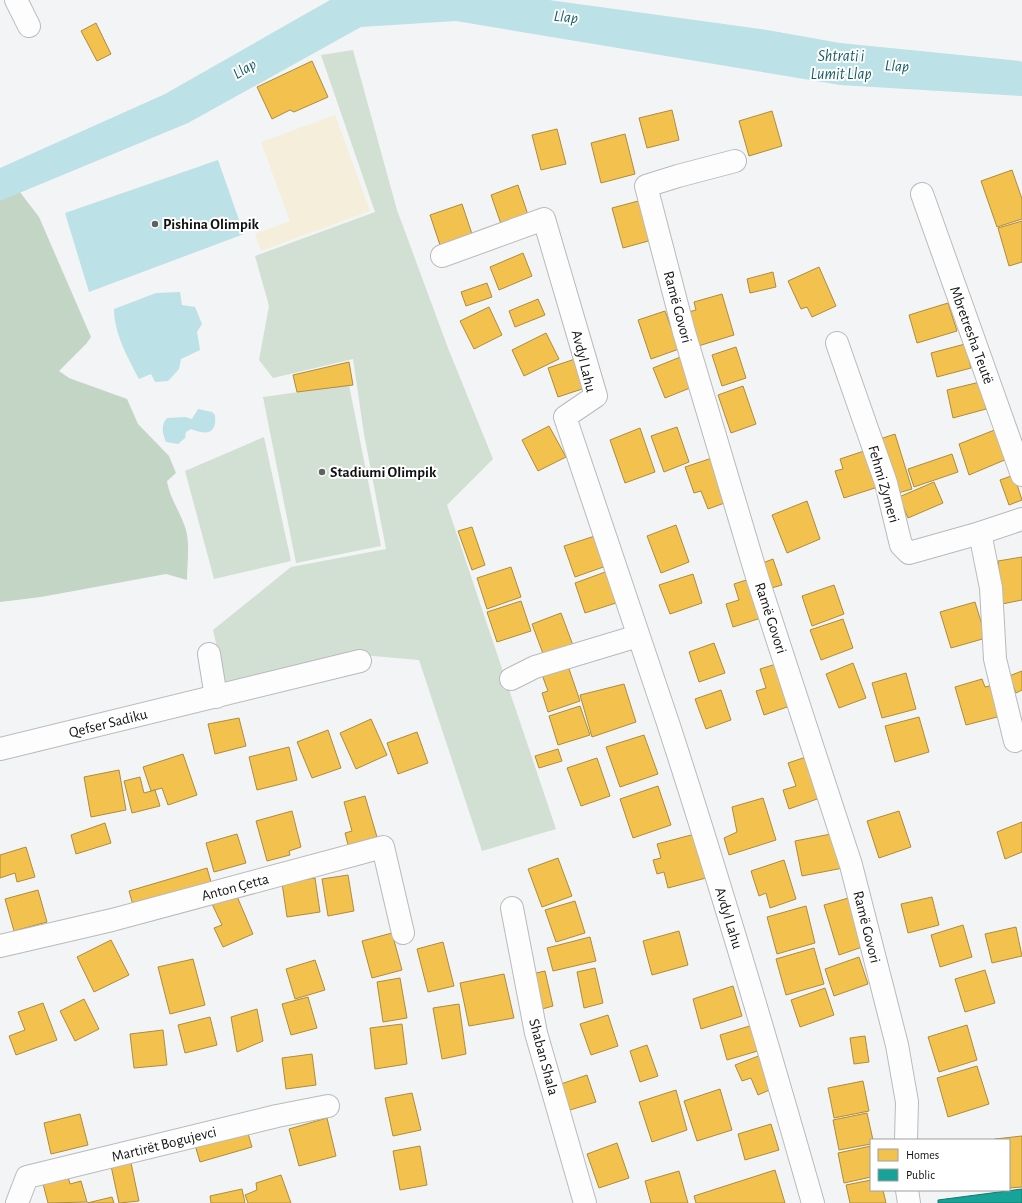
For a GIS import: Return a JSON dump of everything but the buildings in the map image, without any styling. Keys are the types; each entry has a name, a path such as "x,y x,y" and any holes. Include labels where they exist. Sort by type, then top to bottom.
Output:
{"street":[{"path":"16,0 29,26"},
{"name":"Ramë Govori","path":"735,161 646,186 684,332 758,580 851,864 897,1045 908,1102 906,1139"},
{"name":"Mbretresha Teutë","path":"922,194 1022,475"},
{"name":"Avdyl Lahu","path":"442,256 544,219 596,396 565,417 668,724 714,869 813,1203"},
{"name":"Fehmi Zymeri","path":"837,343 886,483 901,545 909,552 980,533 1022,519"},
{"path":"980,533 991,588 995,659 1015,741"},
{"path":"511,679 535,667 638,636"},
{"path":"209,654 216,697"},
{"name":"Qefser Sadiku","path":"0,749 360,661"},
{"name":"Anton Çetta","path":"0,946 112,920 383,847 403,933"},
{"name":"Shaban Shala","path":"512,908 536,1033 585,1203"},
{"name":"Martirët Bogujevci","path":"17,1203 27,1177 270,1118 328,1106"},
{"path":"907,1191 909,1203"}],"green space":[{"path":"353,50 397,210 448,348 493,459 447,505 556,829 482,851 419,660 361,655 226,687 213,630 291,567 386,549 364,434 353,359 273,378 259,360 269,306 255,256 375,212 321,55"},
{"path":"13,183 39,217 91,337 59,371 69,378 127,399 138,424 169,456 176,473 167,481 168,488 184,524 187,536 187,580 166,574 41,597 0,602 0,188"},
{"name":"Stadiumi Olimpik","path":"349,385 381,546 296,563 263,397"},
{"path":"264,437 291,561 214,579 185,471"}],"sand":[{"path":"335,115 370,211 261,251 255,234 290,221 261,142"}],"water":[{"name":"Shtrati i Lumit Llap","path":"330,0 549,0 767,30 840,43 1020,61 1022,62 1022,96 840,85 456,21 361,27 188,123 0,201 0,168 165,94"},
{"name":"Pishina Olimpik","path":"218,160 244,234 89,292 65,213"},
{"path":"180,292 182,305 195,307 202,324 197,332 200,350 181,359 179,369 168,381 155,382 151,374 139,379 126,354 119,336 116,327 114,309 156,293"},
{"path":"198,409 212,412 215,415 215,422 212,430 209,432 201,432 191,429 186,432 185,438 178,444 166,442 163,433 163,424 167,418 185,417 192,419"}],"place":[{"name":"Pishina Olimpik","path":"155,224"},
{"name":"Stadiumi Olimpik","path":"322,472"}],"water label":[{"name":"Llap","path":"566,16"},
{"name":"Llap","path":"897,65"},
{"name":"Llap","path":"244,68"}]}
